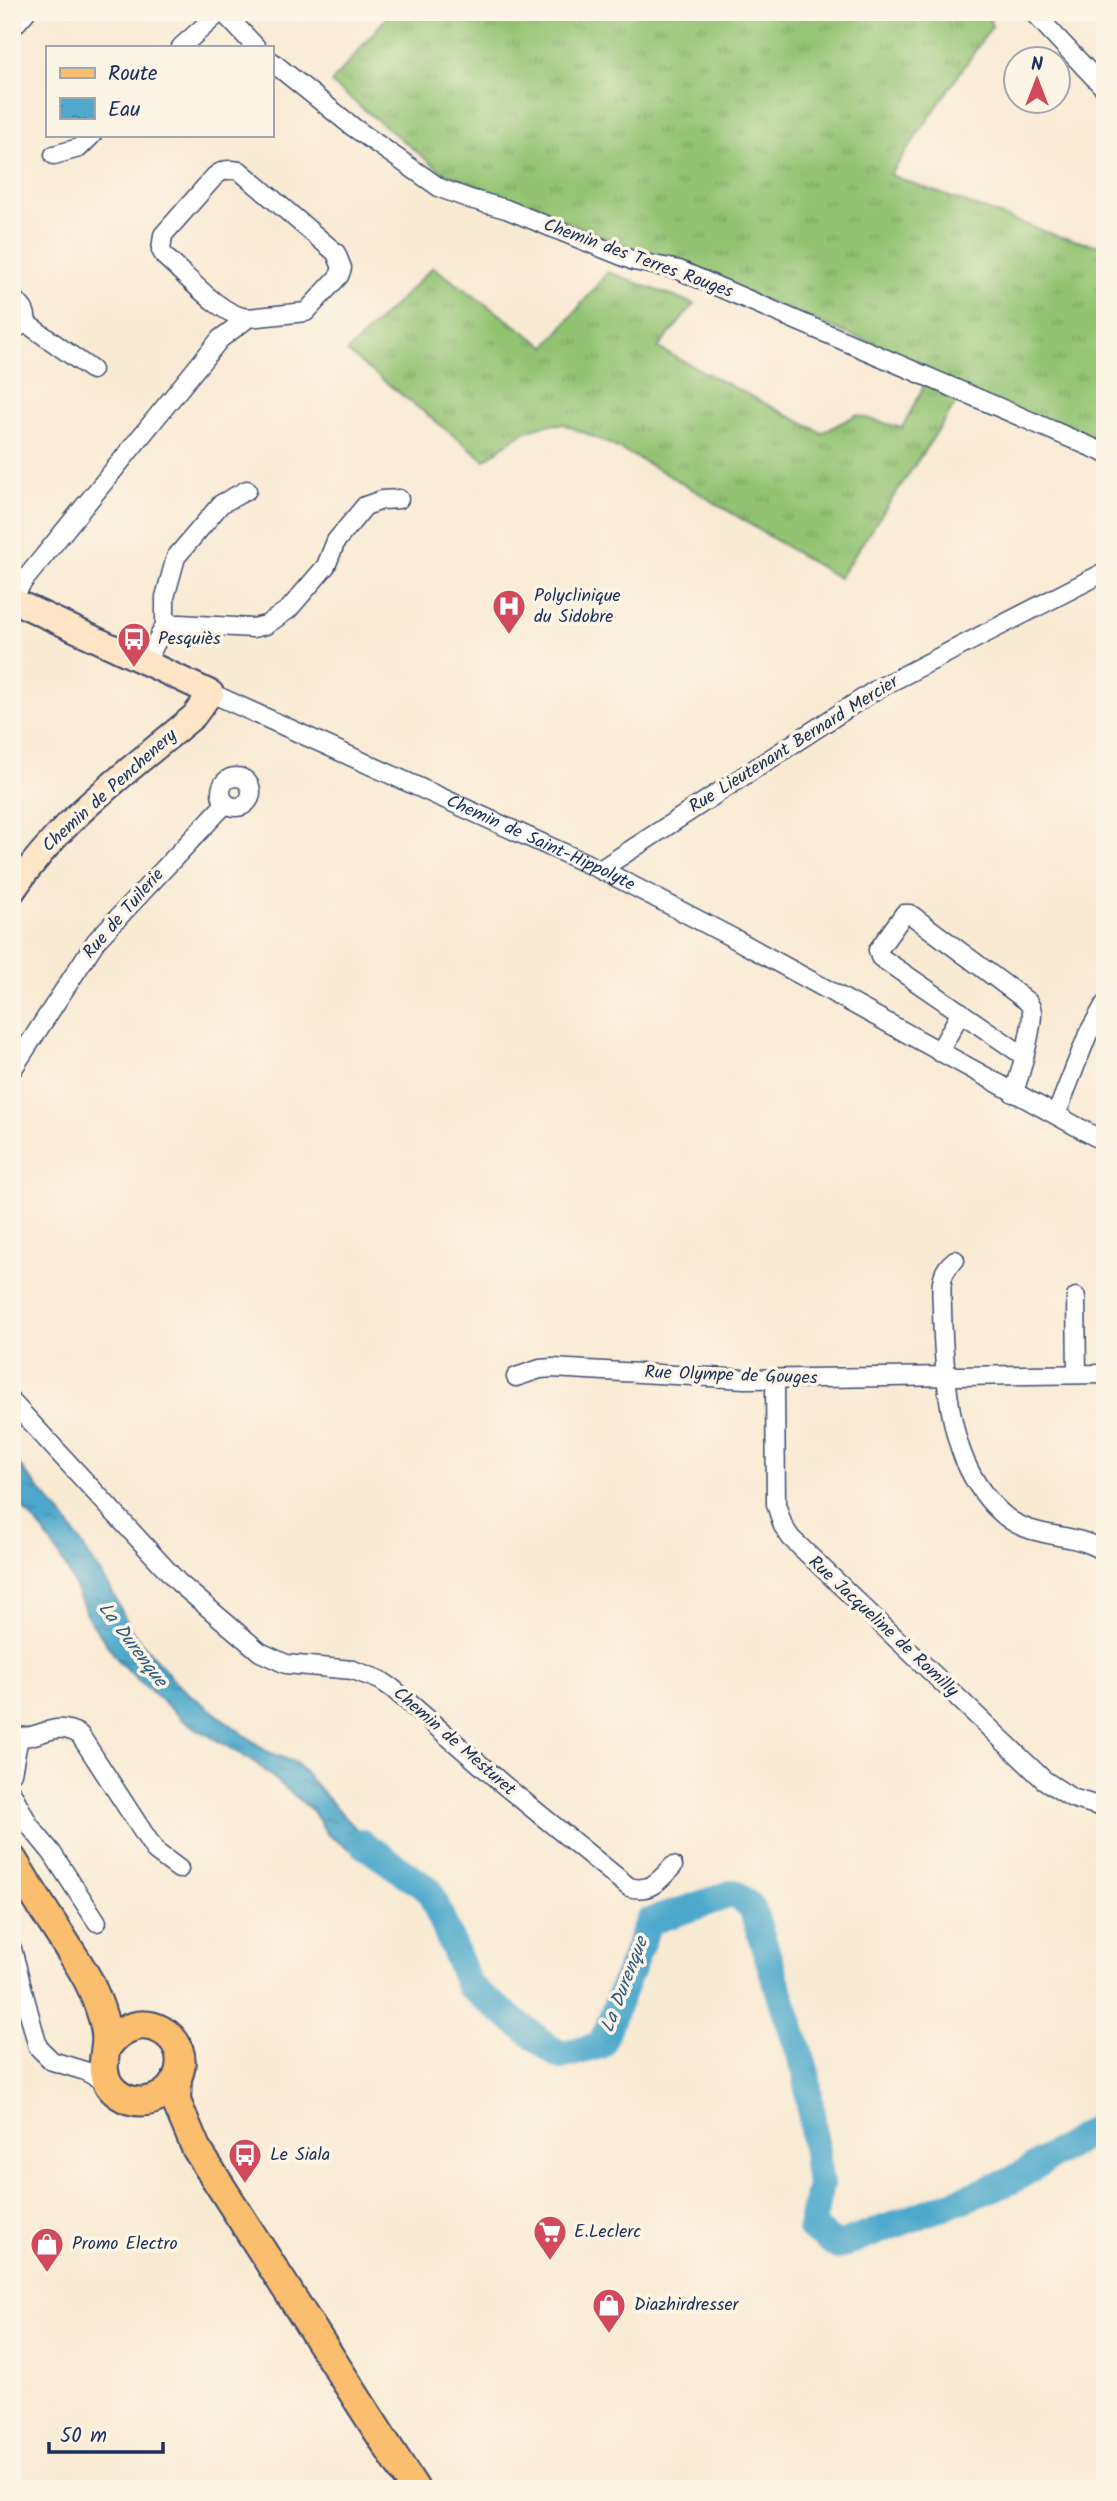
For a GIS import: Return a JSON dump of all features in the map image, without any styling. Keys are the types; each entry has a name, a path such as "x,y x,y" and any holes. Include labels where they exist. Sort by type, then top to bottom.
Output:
{"main road":[{"path":"12,1859 89,1982 106,2031 103,2066 109,2084 120,2095 131,2101 142,2102 163,2095 177,2080"},
{"path":"89,1982 126,2017 162,2030 177,2046 180,2067 177,2101 196,2148 415,2489"},
{"path":"105,2049 121,2031 142,2024"},
{"path":"142,2102 164,2115 196,2148"}],"street":[{"path":"12,28 26,12"},
{"path":"182,46 221,12 255,46"},
{"path":"1033,12 1105,89"},
{"name":"Chemin des Terres Rouges","path":"273,63 377,145 440,188 506,209 634,261 679,270 1105,453"},
{"path":"54,155 79,148 91,136"},
{"path":"231,169 240,171 336,253 342,268 339,276 306,312 248,317 235,315 217,303 161,250 163,235 215,176 231,169"},
{"path":"12,298 26,311 19,324 92,370"},
{"path":"217,303 222,321 220,338"},
{"path":"12,600 220,338 248,317"},
{"path":"146,662 164,625 166,597 177,558 221,504 247,490"},
{"path":"164,625 253,628 266,625 289,609 326,566 336,541 365,506 382,500 399,499"},
{"name":"Rue Lieutenant Bernard Mercier","path":"603,871 606,866 877,689 1105,572"},
{"name":"Chemin de Saint-Hippolyte","path":"12,600 603,871 747,946 1105,1142"},
{"name":"Chemin de Penchenery","path":"12,892 31,863 61,829 194,716 211,692"},
{"name":"Rue de Tuilerie","path":"12,1069 105,929 226,803"},
{"path":"1013,1093 1018,1083 1024,1056 1032,1014 1028,1002 910,914 904,914 878,950 880,957 1024,1056"},
{"path":"1056,1115 1087,1034 1105,1004"},
{"path":"939,1052 965,1015"},
{"path":"955,1260 947,1267 942,1283 943,1348 952,1413 964,1459 976,1482 1005,1516 1030,1530 1084,1541 1105,1552"},
{"path":"1076,1297 1077,1374"},
{"name":"Rue Olympe de Gouges","path":"516,1377 552,1368 775,1379 1105,1374"},
{"name":"Rue Jacqueline de Romilly","path":"775,1379 776,1504 783,1526 791,1538 1044,1780 1072,1798 1105,1808"},
{"name":"Chemin de Mesturet","path":"12,1402 178,1583 260,1652 286,1664 353,1670 367,1674 392,1688 505,1786 629,1887 651,1887 673,1866"},
{"path":"12,1773 16,1736 58,1728 66,1728 80,1735 156,1852 179,1869"},
{"path":"12,1793 29,1825 52,1853 97,1923"},
{"path":"12,1949 38,2047 52,2061 85,2071 109,2084"},
{"path":"62,2064 84,2059 105,2049"}],"green space":[{"path":"391,12 987,12 992,26 890,175 1057,236 1105,247 1105,445 959,399 839,578 670,476 600,439 563,424 540,426 530,430 485,460 347,352 433,267 546,347 608,272 694,304 658,348 822,433 856,415 902,428 932,371 916,361 442,172 331,83"}],"water":[{"path":"12,1457 66,1520 110,1588 132,1632 179,1686 266,1751 296,1763 367,1841 403,1869 356,1853 328,1835 313,1811 257,1764 184,1721 120,1663 89,1619 66,1567 44,1532 12,1496"}],"waterway":[{"name":"La Durenque","path":"362,1843 430,1891 469,1986 560,2056 601,2045 649,1922 734,1893 752,1908 806,2073 820,2185 811,2228 838,2246 1011,2181 1105,2123"}],"place":[{"name":"Polyclinique du Sidobre","path":"509,636"},
{"name":"Pesquiès","path":"134,669"},
{"name":"Le Siala","path":"245,2185"},
{"name":"E.Leclerc","path":"550,2262"},
{"name":"Promo Electro","path":"47,2274"},
{"name":"Diazhirdresser","path":"609,2335"}]}
